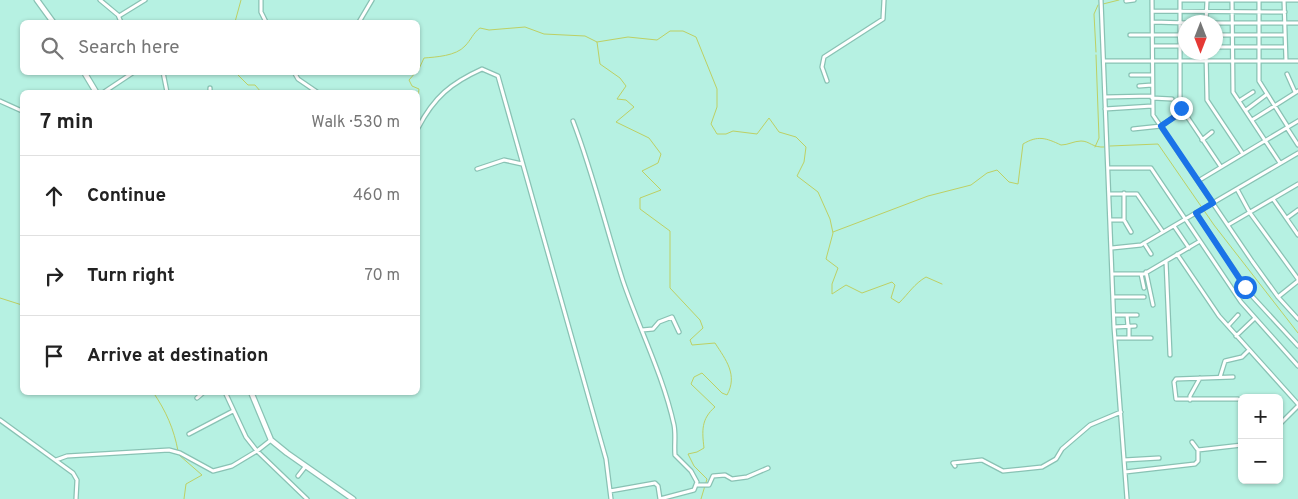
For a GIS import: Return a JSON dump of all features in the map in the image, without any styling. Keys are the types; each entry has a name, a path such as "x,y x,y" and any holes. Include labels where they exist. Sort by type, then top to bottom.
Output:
{"main road":[{"path":"38,0 52,20"},
{"path":"86,75 94,90"},
{"path":"253,395 271,440 305,467 353,499"}],"street":[{"path":"100,0 120,20"},
{"path":"118,16 146,0"},
{"path":"261,0 261,12 265,20"},
{"path":"360,20 372,0"},
{"path":"827,81 822,67 824,57 883,19 884,0"},
{"path":"1101,0 1114,327 1127,499"},
{"path":"1126,1 1134,0"},
{"path":"1152,0 1153,115 1278,297 1298,319"},
{"path":"1180,12 1181,0 1298,0"},
{"path":"1206,12 1207,0"},
{"path":"1232,0 1232,90 1280,163"},
{"path":"1259,0 1259,81 1298,145"},
{"path":"1284,0 1286,61"},
{"path":"1152,11 1285,12"},
{"path":"1153,22 1178,23"},
{"path":"1223,23 1298,23"},
{"path":"1130,35 1178,35"},
{"path":"1223,35 1285,35"},
{"path":"1153,46 1178,46"},
{"path":"1223,46 1285,47"},
{"path":"1104,61 1298,61"},
{"path":"1180,61 1180,106 1220,167"},
{"path":"1206,61 1207,100 1243,154"},
{"path":"420,124 426,114 452,84 482,69 496,74 499,79 606,459 611,499"},
{"path":"1252,120 1297,91 1287,74"},
{"path":"107,90 130,75"},
{"path":"164,75 167,90"},
{"path":"296,75 298,79 314,90"},
{"path":"1132,75 1152,75"},
{"path":"1139,86 1152,86"},
{"path":"1239,101 1253,92"},
{"path":"1246,110 1266,95"},
{"path":"1105,97 1172,99"},
{"path":"0,101 20,111"},
{"path":"1106,109 1152,106"},
{"path":"1133,129 1161,126 1183,111"},
{"path":"574,121 601,202 615,255 672,418 676,455 694,476 698,485"},
{"path":"1198,180 1298,122"},
{"path":"1202,140 1212,132"},
{"path":"1112,248 1134,247 1144,243 1298,153"},
{"path":"477,169 504,160 523,164"},
{"path":"1108,168 1151,168 1241,302 1298,366"},
{"path":"1228,225 1297,186"},
{"path":"1237,189 1250,212 1298,280 1278,297"},
{"path":"1124,193 1124,220 1131,232"},
{"path":"1110,194 1137,194 1163,232"},
{"path":"1273,199 1298,235"},
{"path":"1287,218 1298,210"},
{"path":"1196,213 1251,296 1298,346"},
{"path":"1110,220 1124,220"},
{"path":"1174,226 1189,248"},
{"path":"1113,274 1141,274 1200,241"},
{"path":"1144,243 1150,254"},
{"path":"1177,254 1236,336 1298,405 1283,421"},
{"path":"1166,261 1170,354"},
{"path":"1146,272 1153,304"},
{"path":"1141,274 1144,288"},
{"path":"1113,297 1144,297"},
{"path":"1114,315 1137,315"},
{"path":"1127,315 1129,338"},
{"path":"1228,326 1238,315"},
{"path":"642,330 652,329 658,322 672,317 679,332"},
{"path":"1236,336 1255,318"},
{"path":"1114,327 1135,326"},
{"path":"1115,338 1151,338"},
{"path":"1220,378 1224,362 1242,357 1249,350"},
{"path":"1233,377 1176,379 1174,382 1176,399 1238,399"},
{"path":"1190,400 1190,396 1200,378"},
{"path":"197,398 200,395"},
{"path":"225,395 246,437 257,451 307,499"},
{"path":"189,434 233,411"},
{"path":"955,466 953,463 964,460 982,460 1003,471 1042,467 1056,459 1062,449 1090,425 1121,412"},
{"path":"0,420 70,469 76,476 76,499"},
{"path":"56,460 67,456 169,450 180,453 213,471 232,466 271,440"},
{"path":"1125,472 1194,464 1198,461 1198,450 1192,442"},
{"path":"1198,450 1238,445"},
{"path":"1124,460 1159,458"},
{"path":"298,476 305,467"},
{"path":"698,485 710,484 713,476 725,475 732,479 747,477 768,468"},
{"path":"610,491 655,484 658,486 660,499 694,490 698,485"}],"waterway":[{"path":"236,20 241,0"},
{"path":"1103,4 1119,0"},
{"path":"1096,52 1094,14 1098,5"},
{"path":"420,67 424,58 446,55 461,49 480,28 489,30 525,27 544,34 585,36 597,42 600,64 620,78 626,86 617,99 626,100 634,107 616,122 649,138 661,154 658,163 642,171 661,190 640,198 640,209 670,231 670,288 700,320 703,328 690,340 692,345 715,343 727,362 731,374 730,388 727,395 722,393 702,373 694,377 691,384 715,407 705,421 704,448 688,454 694,466 707,479 701,499"},
{"path":"597,42 628,37 657,40 670,31 683,31 696,37 717,89 717,107 711,124 717,134 726,134 733,131 757,134 769,118 779,132 796,137 806,147 804,162 797,176 818,192 830,219 833,233 826,259 838,268 832,284 832,294 846,285 862,293 892,282 895,285 891,298 899,303 926,277 942,284"},
{"path":"1095,147 1099,138 1096,55"},
{"path":"238,75 248,85 255,85 259,90"},
{"path":"413,75 409,80 412,86 419,90"},
{"path":"833,232 928,196 971,185 987,173 997,170 1009,182 1018,184 1023,144 1033,139 1046,139 1061,145 1084,141 1105,147"},
{"path":"1110,146 1158,144 1214,225 1298,333"},
{"path":"0,298 20,304"},
{"path":"155,395 169,420 178,451"},
{"path":"179,455 202,475 186,484 184,499"}],"route":[{"path":"1181,108 1183,111 1161,126 1213,203 1196,213 1245,287"}]}
